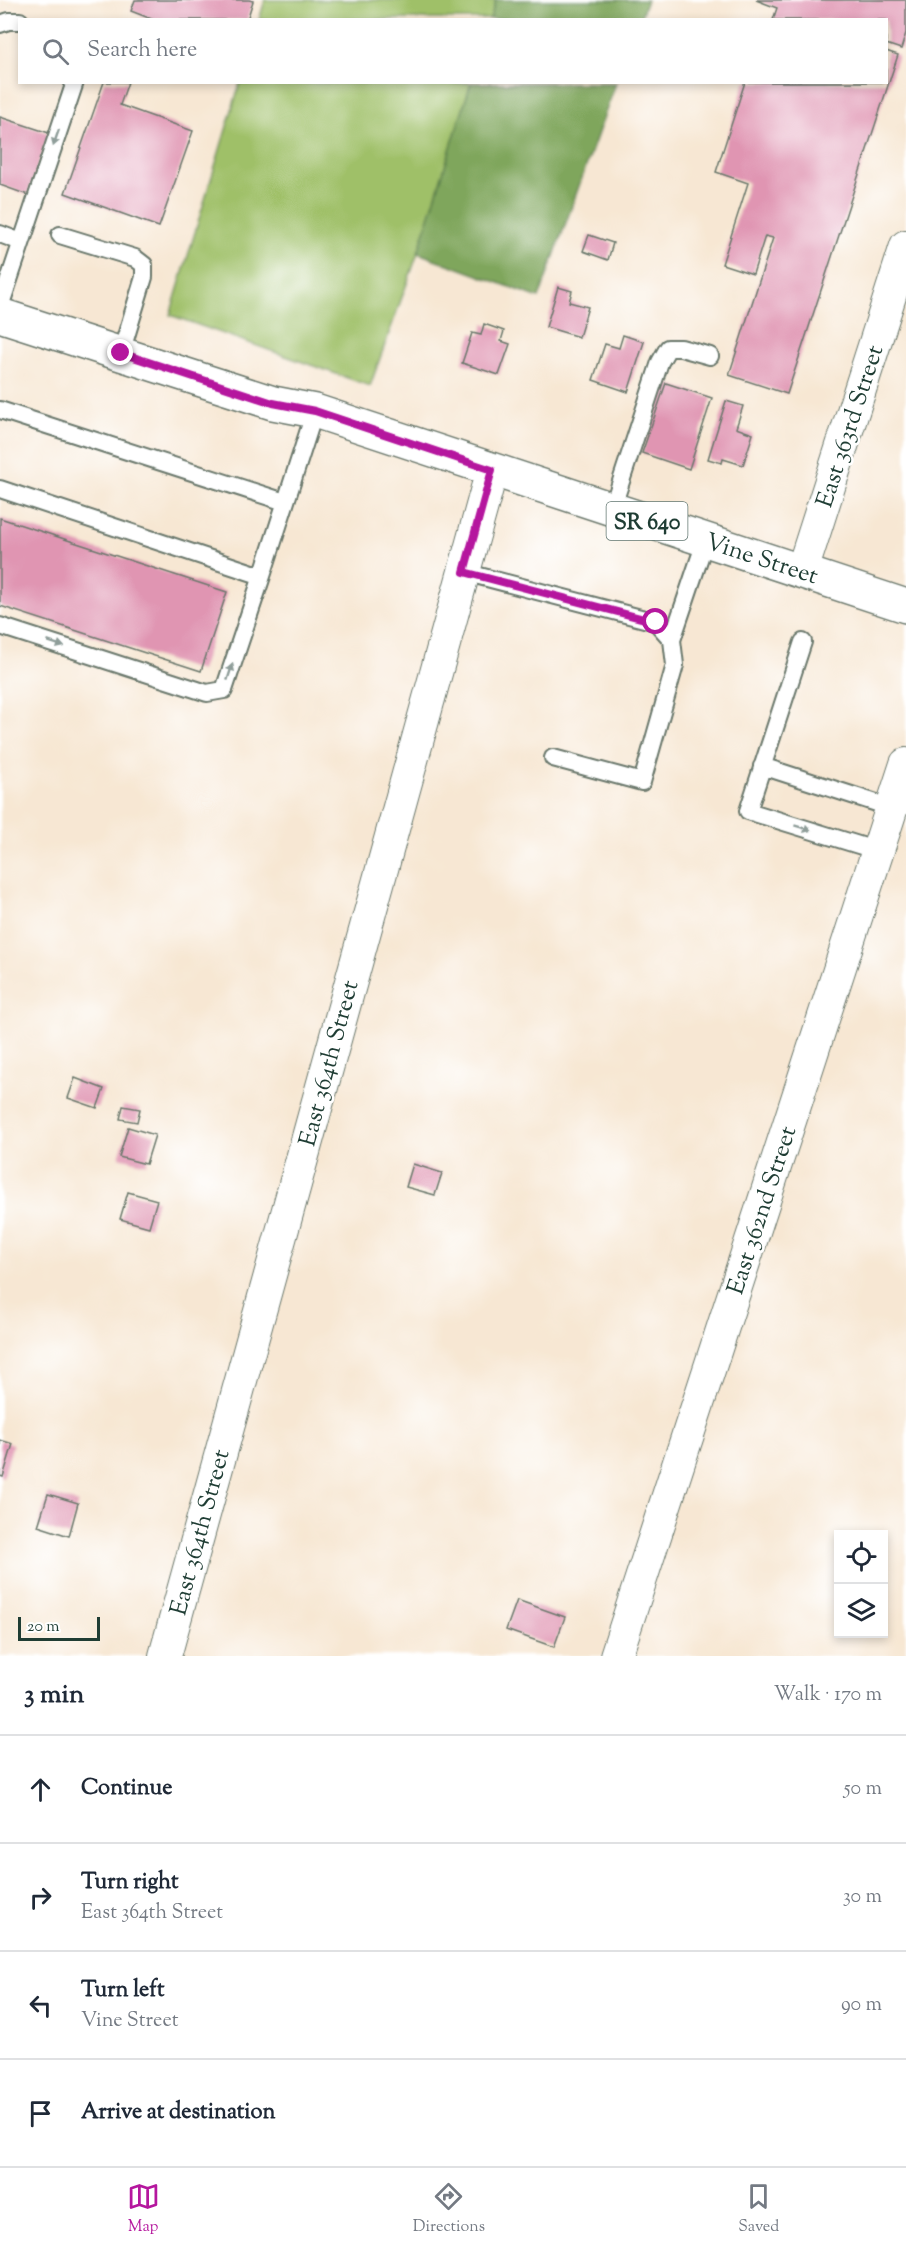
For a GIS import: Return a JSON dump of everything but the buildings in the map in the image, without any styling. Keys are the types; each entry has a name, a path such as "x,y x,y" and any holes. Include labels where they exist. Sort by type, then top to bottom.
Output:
{"main road":[{"name":"Vine Street","path":"0,315 273,403 315,411 906,606"}],"street":[{"name":"East 363rd Street","path":"802,571 906,246"},
{"name":"East 364th Street","path":"165,1656 492,470"},
{"name":"East 362nd Street","path":"616,1656 906,764"}],"lane":[{"path":"0,24 18,21"},
{"path":"0,307 74,84"},
{"path":"0,234 21,242"},
{"path":"60,235 135,258 144,265 144,277 121,353"},
{"path":"612,509 660,362 668,348 681,348 710,356"},
{"path":"0,410 285,502"},
{"path":"0,626 207,693 224,690 315,411"},
{"path":"0,489 262,576"},
{"path":"553,758 642,782 675,665 672,640 706,539"},
{"path":"464,572 656,622 672,640"},
{"path":"803,642 748,811 878,851"},
{"path":"762,766 892,808"}],"green space":[{"path":"265,0 496,0 490,18 260,18"},
{"path":"496,0 647,0 640,18 490,18"},
{"path":"240,84 471,84 418,253 370,386 170,315"},
{"path":"471,84 616,84 539,298 418,253"}],"route":[{"path":"121,353 273,403 315,411 492,470 464,572 656,622"}]}
